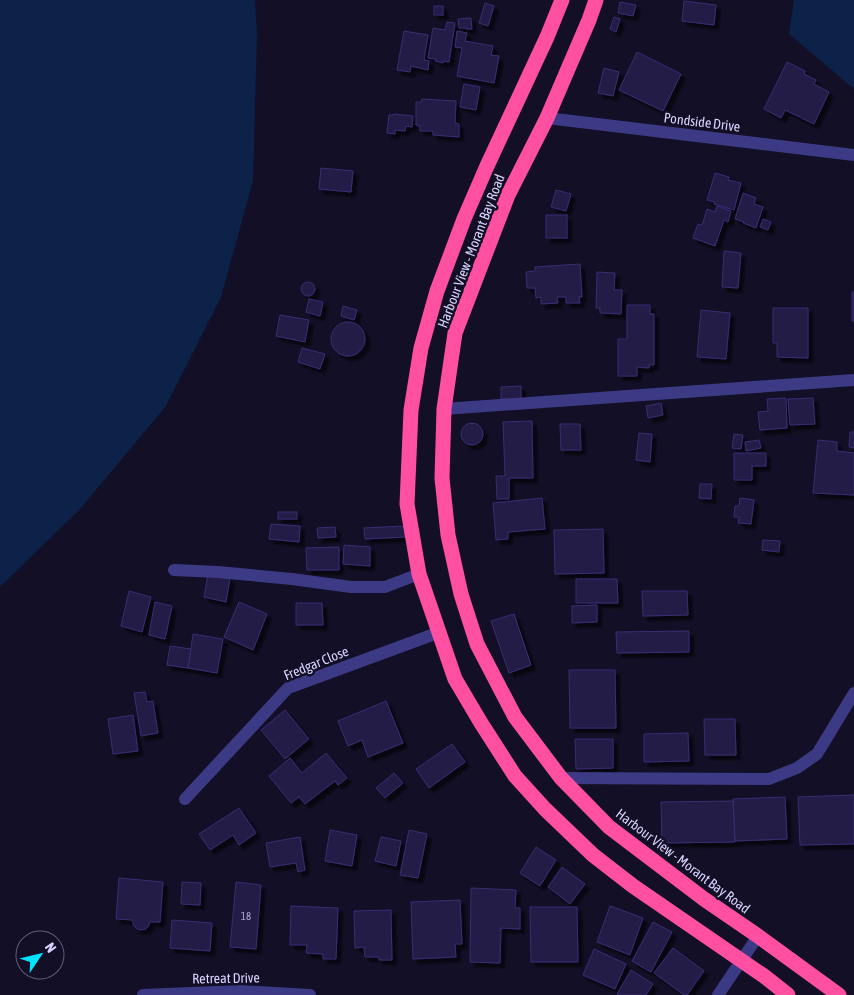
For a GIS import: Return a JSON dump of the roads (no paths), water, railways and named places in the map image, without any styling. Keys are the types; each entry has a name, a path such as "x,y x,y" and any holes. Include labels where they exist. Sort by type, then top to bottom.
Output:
{"highway":[{"name":"Harbour View - Morant Bay Road","path":"562,0 464,219 437,290 421,348 411,410 407,504 419,574 455,679 514,776 593,855 788,995"},
{"name":"Harbour View - Morant Bay Road","path":"596,0 547,118 508,196 455,333 444,409 442,478 448,535 461,594 478,644 515,717 561,778 609,827 704,900 758,936 839,995"}],"street":[{"name":"Pondside Drive","path":"547,118 854,155"},
{"path":"444,409 854,380"},
{"path":"174,570 292,579 351,587 385,587 419,574"},
{"name":"Fredgar Close","path":"185,799 288,688 440,632"},
{"path":"561,778 769,779 797,768 817,754 854,693"},
{"path":"718,995 758,936"},
{"name":"Retreat Drive","path":"143,995 213,994 240,991 310,995"}],"water":[{"path":"0,0 255,0 257,33 253,181 221,297 166,406 80,509 0,587"},
{"path":"794,0 854,0 854,89 789,34"}]}
